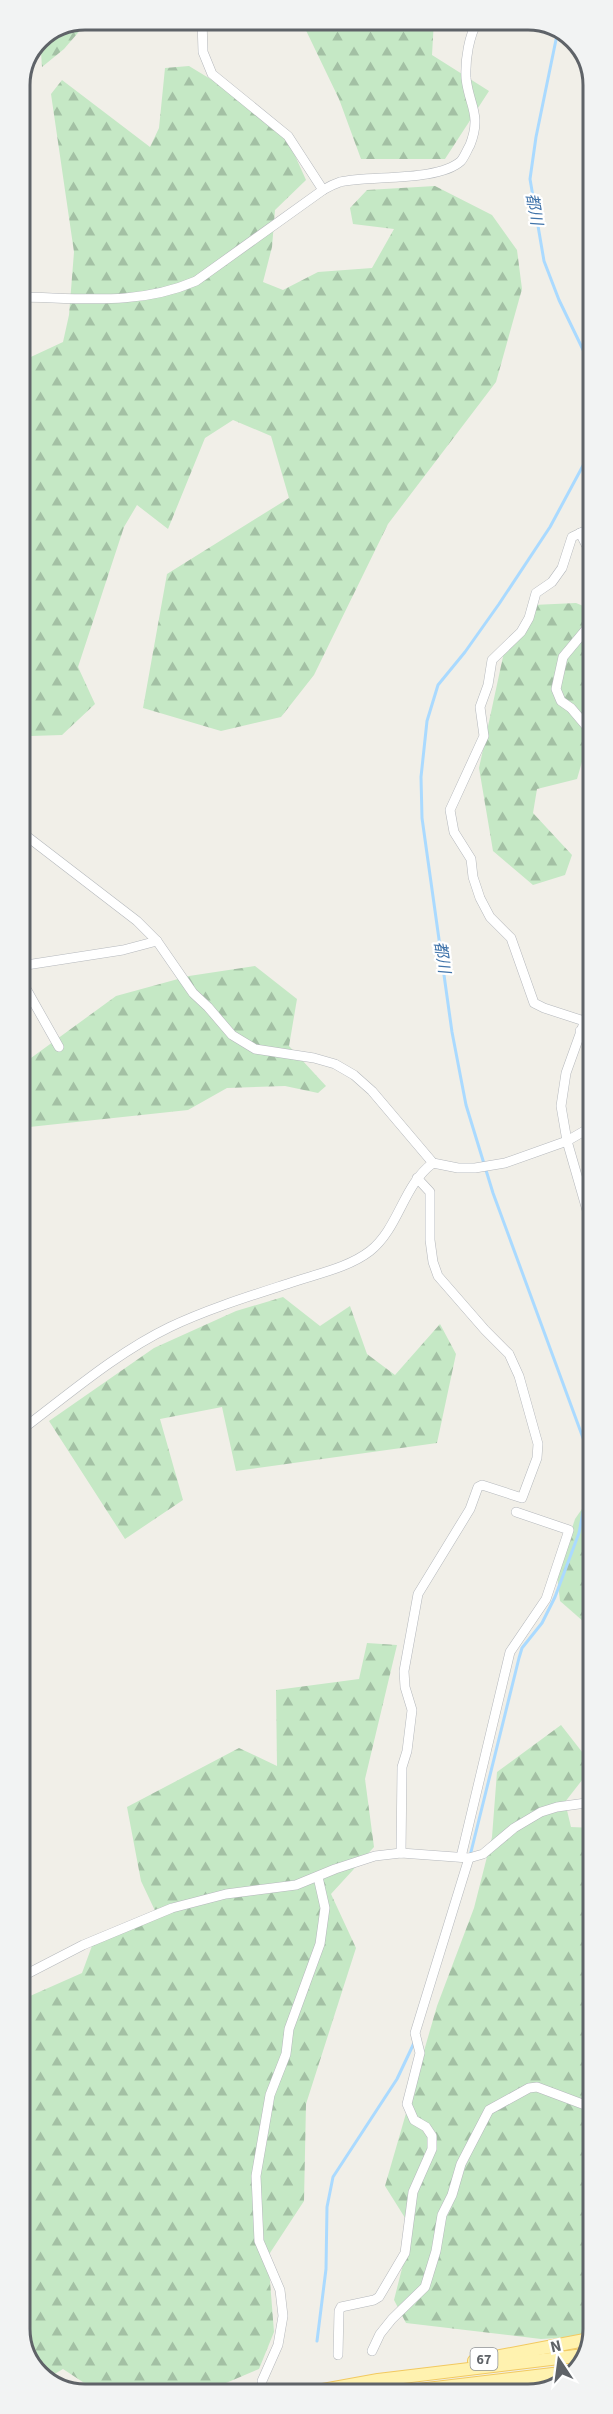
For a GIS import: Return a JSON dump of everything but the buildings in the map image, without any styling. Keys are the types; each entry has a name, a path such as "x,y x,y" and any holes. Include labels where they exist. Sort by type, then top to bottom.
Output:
{"main road":[{"name":"67","path":"356,2384 582,2341"},
{"name":"67","path":"378,2380 576,2356"},
{"name":"67","path":"467,2384 561,2373"},
{"name":"67","path":"483,2382 498,2384"}],"street":[{"path":"202,30 203,52 212,74 288,136 323,190"},
{"path":"30,297 131,299 176,290 196,281 323,190 340,182 423,174 448,168 460,162 473,136 476,119 466,78 473,30"},
{"path":"583,532 572,537 562,568 552,582 536,593 529,618 521,633 492,660 488,685 480,707 484,736 450,810 454,832 471,859 472,877 480,898 490,917 511,938 534,1003 583,1021"},
{"path":"580,533 583,539"},
{"path":"583,633 563,657 556,689 561,701 583,723"},
{"path":"30,839 136,921 157,941 193,993 232,1035 255,1049 314,1058 335,1064 354,1075 372,1091 433,1163 458,1168 492,1166 567,1141 583,1132"},
{"path":"30,964 123,950 157,941"},
{"path":"30,996 59,1047"},
{"path":"583,1024 566,1073 562,1094 562,1117 583,1196"},
{"path":"30,1424 116,1360 169,1328 249,1297 341,1267 359,1258 371,1250 387,1231 417,1178 433,1163"},
{"path":"401,1853 402,1767 407,1751 412,1710 405,1687 404,1671 418,1594 470,1509 476,1490 482,1485 522,1498 534,1471 538,1451 535,1432 515,1364 500,1344 438,1276 433,1262 430,1240 430,1192 417,1178"},
{"path":"338,2355 341,2307 379,2297 405,2253 413,2192 432,2150 432,2136 426,2127 414,2120 407,2104 420,2053 415,2033 465,1857 510,1652 546,1599 568,1530 516,1512"},
{"path":"30,1972 83,1945 172,1908 226,1894 296,1885 375,1856 401,1853 465,1857 483,1854 513,1828 541,1812 583,1803"},
{"path":"262,2381 278,2345 283,2316 280,2290 259,2241 256,2176 270,2095 286,2054 289,2029 320,1944 325,1908 318,1877"},
{"path":"372,2351 380,2334 392,2319 425,2287 436,2251 442,2215 452,2195 461,2164 489,2110 529,2088 537,2087 583,2104"}],"green space":[{"path":"306,30 433,30 432,55 489,91 445,159 361,159 339,99"},
{"path":"80,31 64,49 42,67 41,52 46,46 64,34"},
{"path":"189,66 235,94 284,131 306,180 275,210 272,247 263,282 283,290 318,272 372,268 394,229 353,224 350,208 367,190 435,186 492,215 517,250 522,289 496,382 388,524 314,675 281,717 221,731 143,708 167,574 289,498 271,436 233,420 205,438 168,529 137,505 124,527 78,667 95,704 62,735 30,738 30,357 63,342 69,315 74,252 51,94 62,80 150,147 159,128 165,68"},
{"path":"576,603 583,606 583,758 577,779 537,789 533,813 572,855 565,875 533,885 493,851 479,768 504,652 533,605"},
{"path":"255,966 297,999 289,1046 326,1086 318,1093 285,1086 227,1088 188,1110 30,1127 30,1059 116,996 189,976"},
{"path":"283,1297 320,1326 350,1306 367,1354 395,1375 440,1324 456,1354 437,1443 236,1471 222,1407 160,1419 183,1500 125,1539 49,1421 154,1348 236,1311"},
{"path":"583,1507 583,1621 560,1601 557,1575 575,1519"},
{"path":"367,1643 397,1645 365,1779 374,1847 331,1894 356,1948 306,2104 304,2201 268,2256 274,2332 259,2369 224,2384 86,2384 63,2369 54,2374 37,2356 30,2329 30,1996 82,1973 96,1935 158,1917 141,1881 127,1807 239,1748 277,1766 276,1690 359,1679"},
{"path":"561,1725 583,1753 583,1779 565,1802 571,1827 583,1828 582,2337 541,2339 406,2323 394,2300 412,2229 385,2186 437,2006 474,1908 492,1837 497,1772"}],"waterway":[{"name":"都川","path":"556,38 536,137 530,179 544,261 559,300 583,350"},
{"name":"都川","path":"583,466 550,527 465,652 438,685 427,721 421,777 422,818 452,1032 466,1105 493,1193 583,1438"},
{"name":"都川","path":"470,1856 522,1648 542,1623 555,1597 579,1533 583,1512"},
{"path":"317,2341 326,2269 327,2207 333,2177 397,2079 414,2043"}]}
